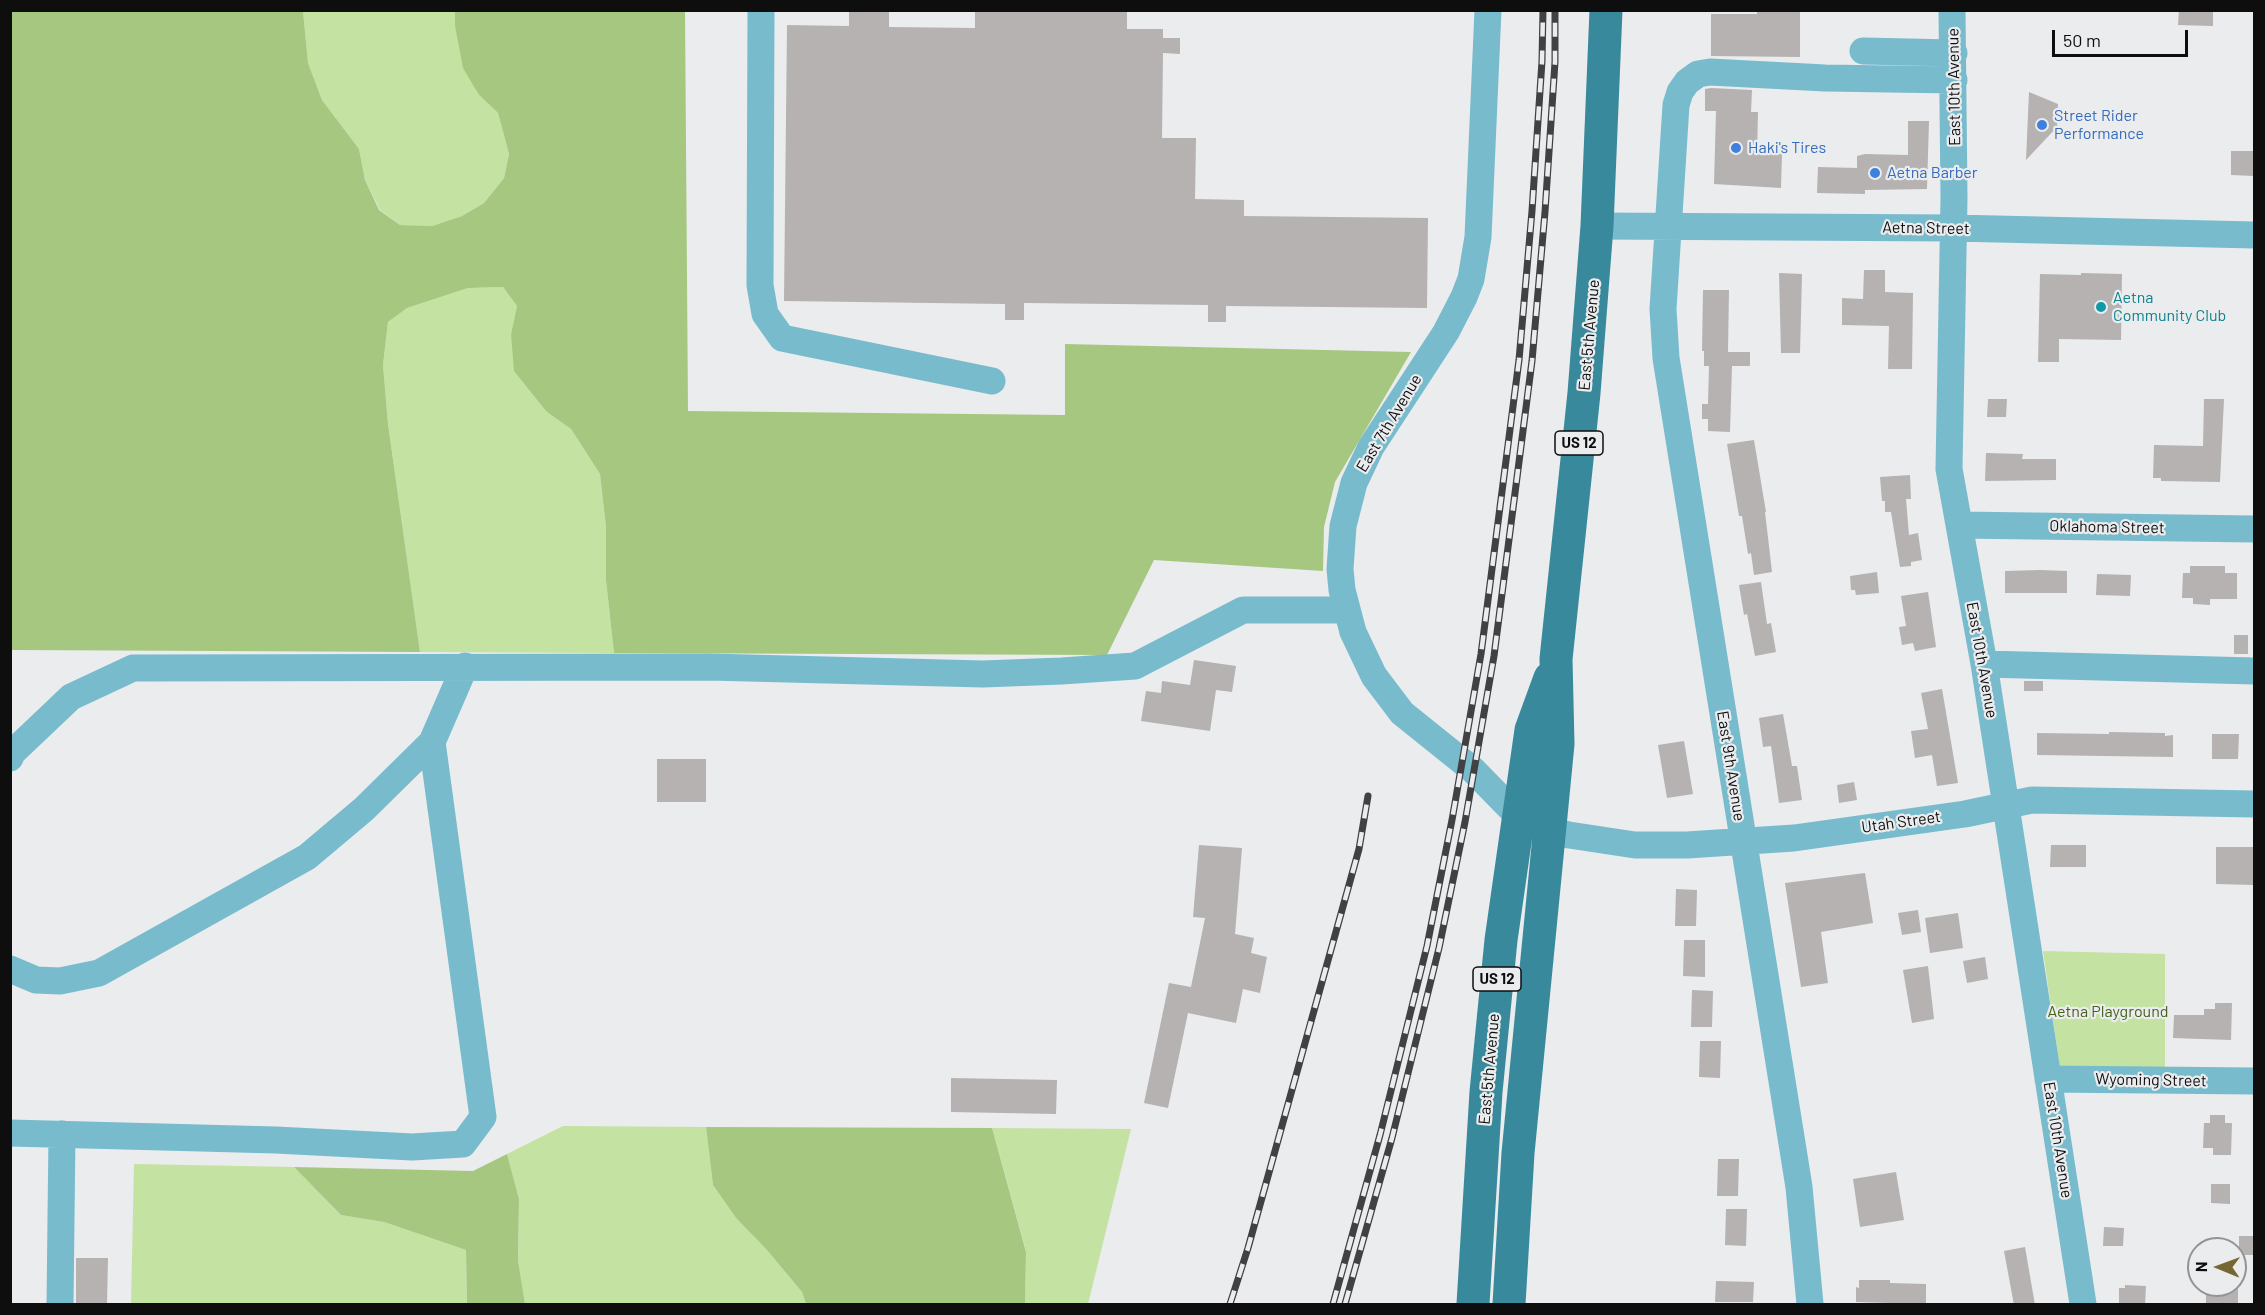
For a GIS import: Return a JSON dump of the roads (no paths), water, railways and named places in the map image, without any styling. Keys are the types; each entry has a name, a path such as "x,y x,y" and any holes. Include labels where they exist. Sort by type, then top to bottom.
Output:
{"main road":[{"name":"East 5th Avenue","path":"1509,1305 1518,1154 1558,744 1556,659 1584,393 1597,226 1606,10"},
{"name":"East 5th Avenue","path":"1473,1305 1486,1092 1501,940 1517,815 1531,730 1556,659"}],"street":[{"path":"761,10 760,285 765,314 782,338 992,381"},
{"name":"East 7th Avenue","path":"1488,10 1478,237 1471,279 1451,323 1380,431 1354,483 1347,504 1341,546 1342,590 1346,610 1361,652 1374,676 1390,698 1418,727 1473,770 1517,815 1549,831"},
{"name":"East 10th Avenue","path":"1952,10 1954,80 1949,456 1984,664 2083,1305"},
{"path":"1863,51 1954,53"},
{"name":"East 9th Avenue","path":"1810,1305 1799,1187 1666,358 1663,309 1676,105 1680,92 1687,82 1698,74 1710,72 1848,79 1954,80"},
{"name":"Aetna Street","path":"1597,226 1953,228 2254,235"},
{"name":"Oklahoma Street","path":"1959,525 2254,529"},
{"path":"10,758 12,753 70,697 133,668 709,667 983,674 1062,671 1135,666 1243,610 1346,610"},
{"path":"1984,664 2254,671"},
{"path":"10,969 36,980 60,981 99,972 307,857 364,809 432,742 465,666"},
{"path":"10,1133 276,1140 412,1147 463,1143 483,1117 432,742"},
{"name":"Utah Street","path":"1549,831 1588,839 1650,846 1812,835 1965,814 2043,800 2254,804"},
{"name":"Wyoming Street","path":"2048,1079 2254,1081"},
{"path":"60,1305 62,1134"}],"railway":[{"path":"1333,1304 1380,1135 1427,946 1481,654 1519,360 1532,211 1543,10"},
{"path":"1345,1304 1392,1138 1439,948 1465,822 1494,656 1532,361 1555,62 1555,10"},
{"path":"1230,1304 1248,1248 1359,849 1368,796"}],"place":[{"name":"Street Rider Performance","path":"2042,125"},
{"name":"Haki's Tires","path":"1736,148"},
{"name":"Aetna Barber","path":"1875,173"},
{"name":"Aetna Community Club","path":"2101,307"}],"park label":[{"name":"Aetna Playground","path":"2108,1012"}]}
